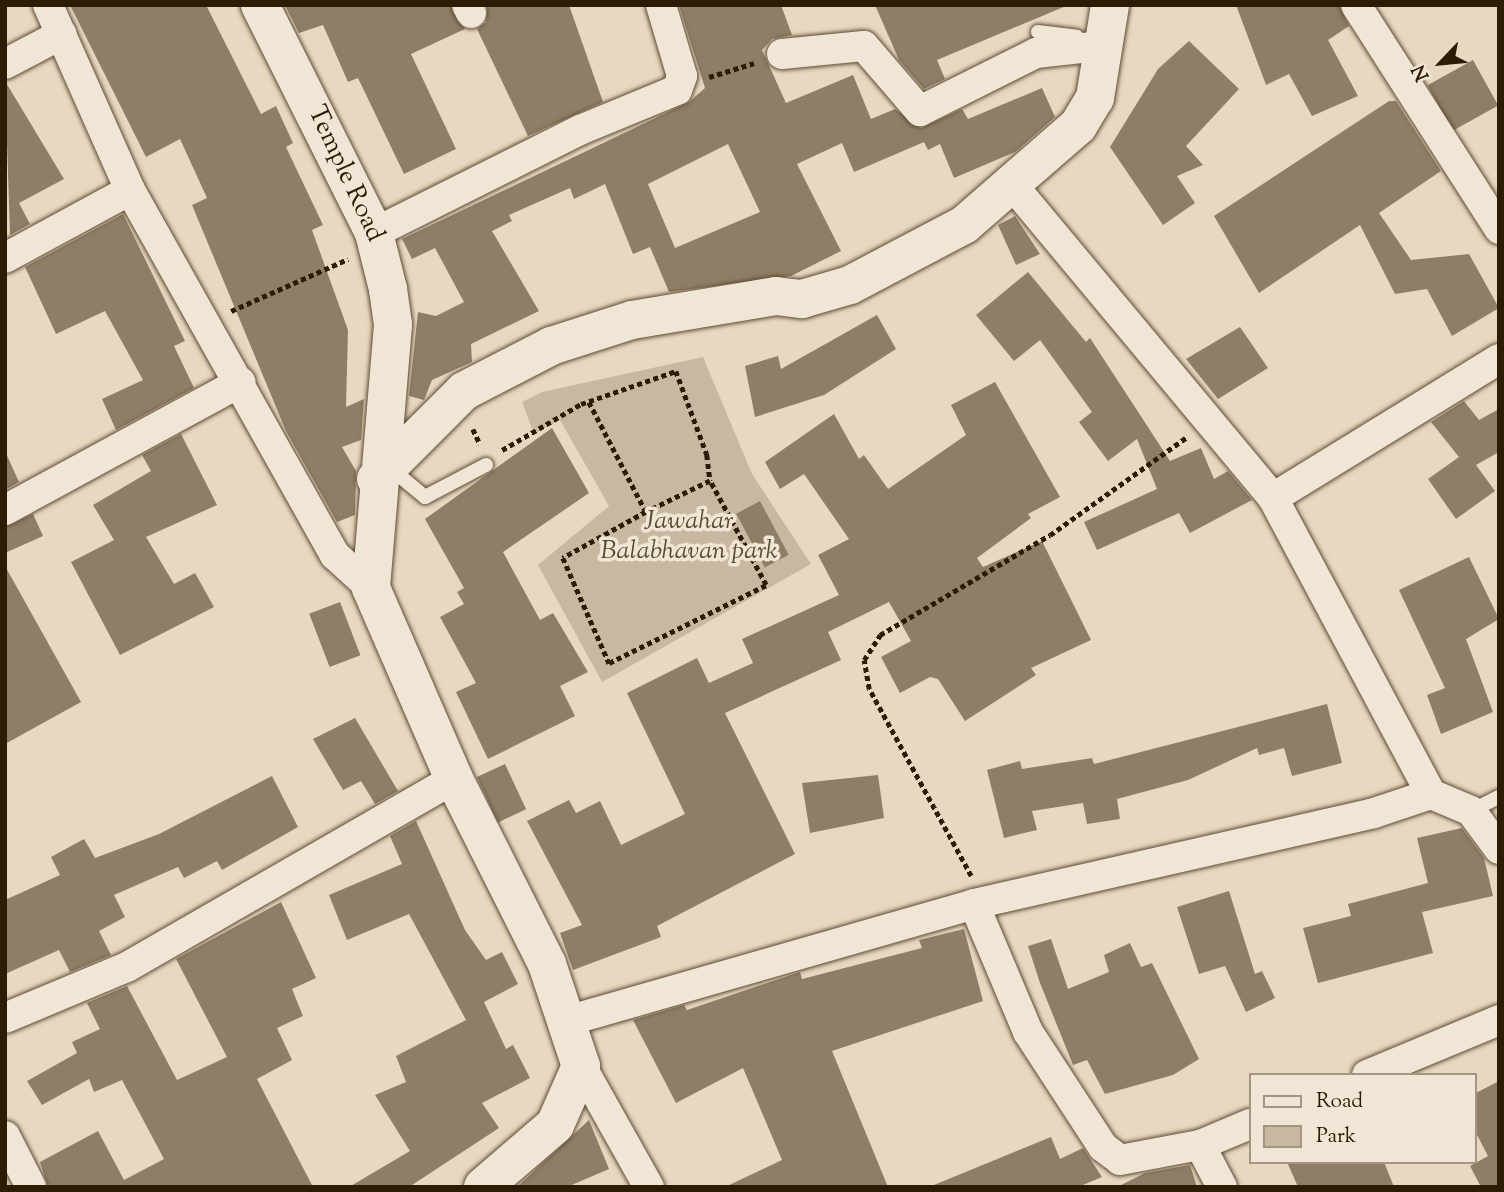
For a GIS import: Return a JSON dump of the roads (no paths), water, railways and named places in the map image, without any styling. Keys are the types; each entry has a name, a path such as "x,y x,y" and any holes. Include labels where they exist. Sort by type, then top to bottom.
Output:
{"main road":[{"name":"Temple Road","path":"260,5 376,238 393,325 371,587"},
{"path":"382,473 464,391 511,363 632,320 776,296 802,299 850,285 964,226 1014,187 1078,127 1095,98 1104,29"},
{"path":"371,587 454,779 547,964 581,1066 555,1125 483,1187"}],"street":[{"path":"48,5 130,190 207,319 335,555 371,587"},
{"path":"376,238 580,130 677,90 682,76 661,5"},
{"path":"1356,5 1499,229"},
{"path":"782,54 864,46 920,111 1036,53 1104,29"},
{"path":"5,64 62,34"},
{"path":"1014,187 1273,498 1431,794 1471,811 1499,849"},
{"path":"5,258 130,190"},
{"path":"1273,498 1499,359"},
{"path":"5,510 241,382"},
{"path":"5,1018 127,967 454,779"},
{"path":"567,1021 980,903 1374,813 1431,794"},
{"path":"980,903 1028,1031 1103,1147 1120,1160 1200,1145 1248,1125"},
{"path":"1372,1073 1499,1020"},
{"path":"581,1066 649,1187"},
{"path":"5,1136 31,1187"},
{"path":"1200,1145 1222,1187"}],"lane":[{"path":"1038,32 1104,29"},
{"path":"382,473 425,497 490,461"},
{"path":"1471,811 1499,797"}],"park label":[{"name":"Jawahar Balabhavan park","path":"689,537"}]}
